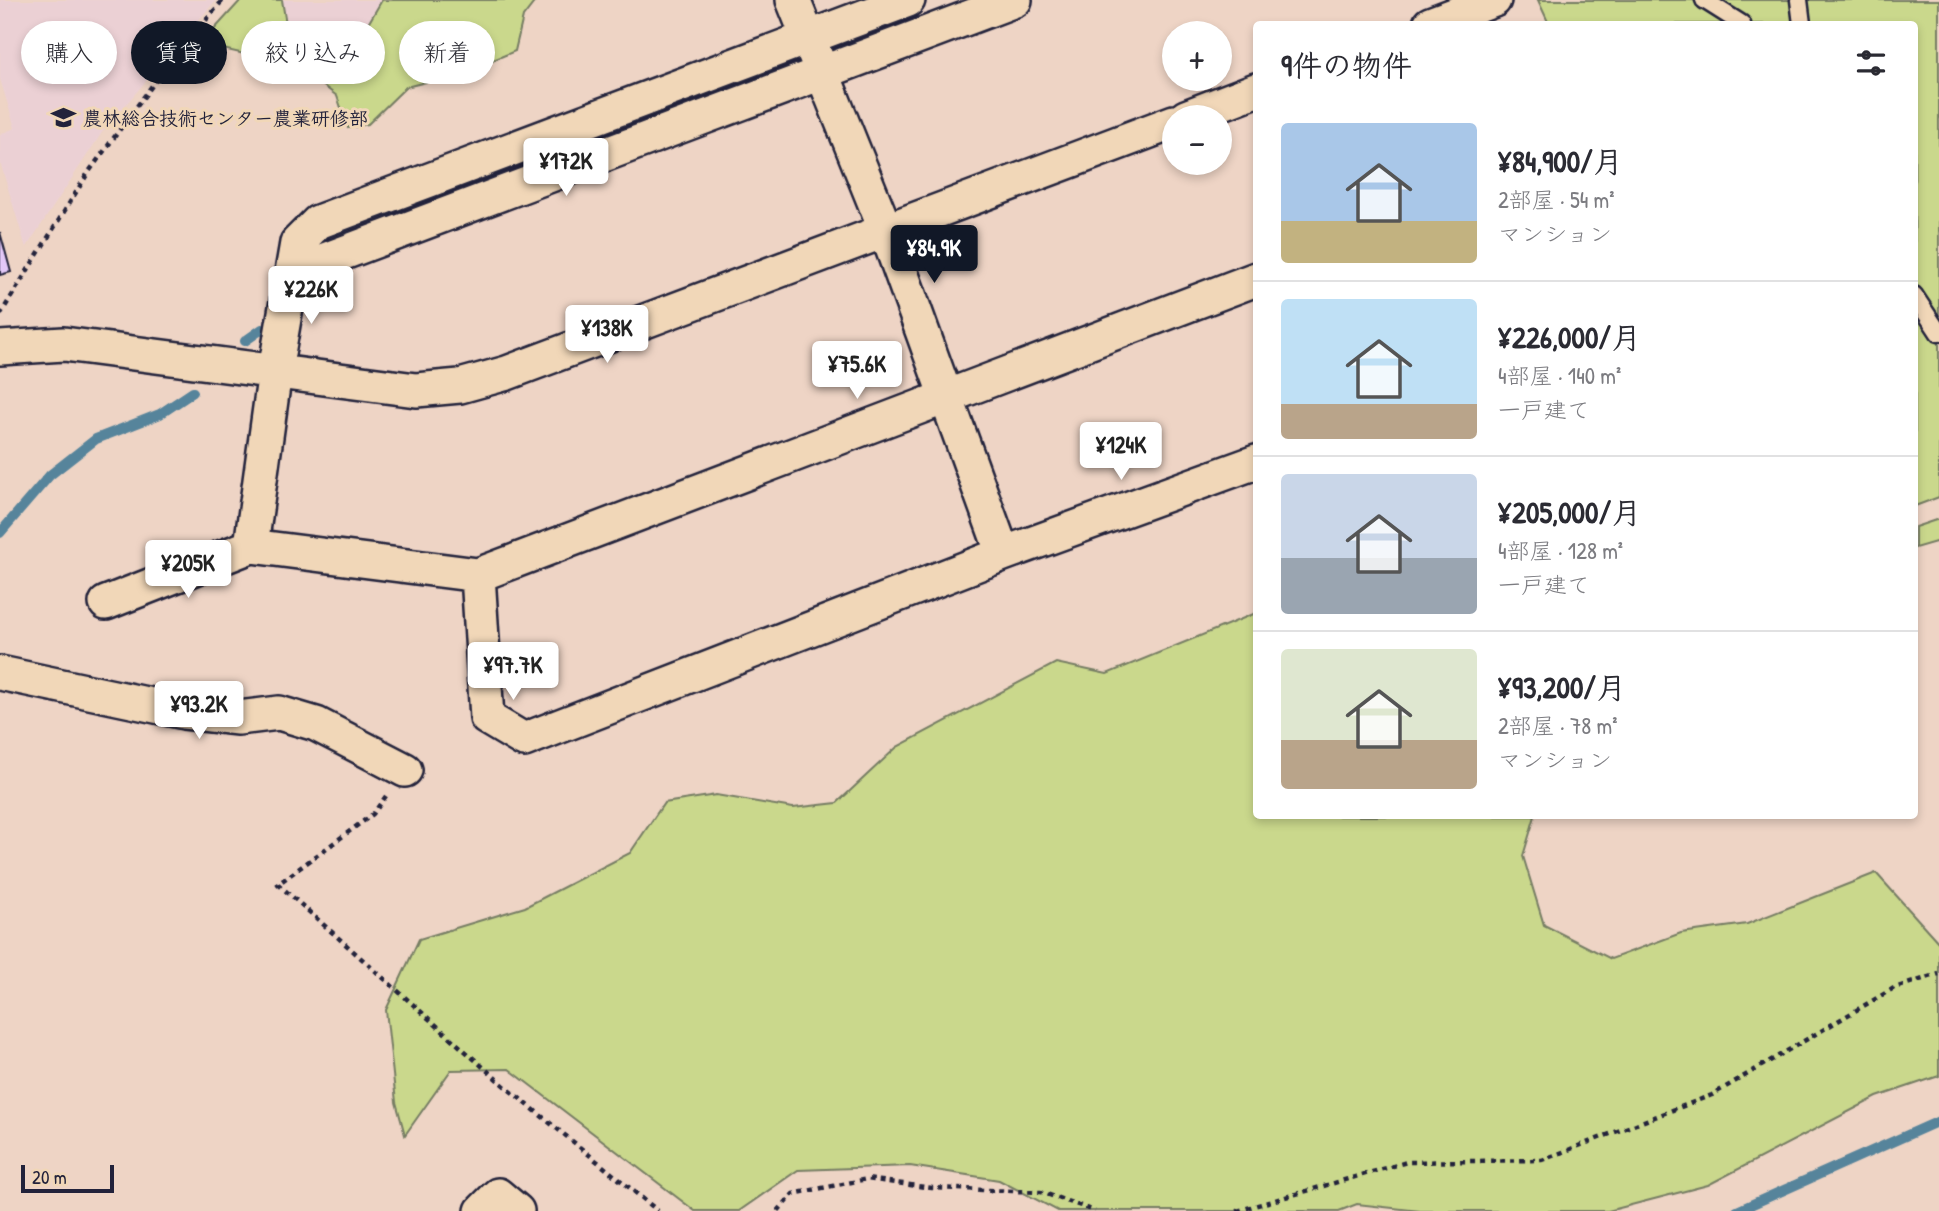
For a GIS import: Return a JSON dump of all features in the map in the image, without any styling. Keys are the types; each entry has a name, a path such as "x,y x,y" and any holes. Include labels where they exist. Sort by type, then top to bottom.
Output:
{"street":[{"path":"793,0 886,231 1003,554"},
{"path":"251,546 275,371 297,243 318,222 908,0"},
{"path":"293,272 1015,0"},
{"path":"1438,21 1495,0 1503,21"},
{"path":"1217,105 1253,91"},
{"path":"0,348 64,344 416,390 460,386 507,373 1162,127"},
{"path":"106,603 251,546 478,575 1253,280"},
{"path":"478,575 487,718 524,740 1003,554 1253,462"},
{"path":"0,673 184,712 238,718 279,713 316,724 405,770"},
{"path":"482,1211 498,1195 517,1211"}],"lane":[{"path":"1704,0 1737,21"},
{"path":"1799,0 1802,21"},
{"path":"1918,301 1939,334"}],"path":[{"path":"0,315 88,173 162,72 223,0"},
{"path":"405,770 373,814 278,884 501,1083 658,1211"},
{"path":"1237,1211 1407,1162 1542,1160 1712,1095 1894,988 1939,974"},
{"path":"778,1211 793,1195 867,1179 932,1188 1041,1192 1095,1211"}],"shaded area":[{"name":"農林総合技術センター農業研修部","path":"0,0 216,0 198,21 131,21 131,84 144,84 103,131 26,248 0,162 0,134 15,128 0,79"},
{"path":"259,0 407,0 385,32 385,21 290,21"}],"green space":[{"path":"241,0 282,0 286,21 241,21 241,53 227,50 227,21 222,21"},
{"path":"382,0 536,0 523,17 515,51 495,59 495,21 399,21 399,84 418,84 406,87 368,124 348,128 337,96 321,84 385,84 385,21 370,21"},
{"path":"1538,0 1939,0 1939,497 1918,505 1918,21 1548,21"},
{"path":"1939,519 1939,541 1918,547 1918,526"},
{"path":"1253,614 1253,819 1534,819 1523,856 1544,925 1611,959 1681,933 1747,924 1876,873 1939,943 1939,1076 1877,1097 1708,1185 1608,1211 1420,1211 1357,1204 1339,1211 1058,1211 999,1180 910,1166 798,1170 739,1211 695,1211 509,1069 451,1070 405,1135 396,1102 386,1010 419,939 525,907 630,853 664,803 716,795 793,808 837,803 897,747 1056,663 1107,674"}],"building":[{"path":"0,232 11,272 0,275"}],"waterway":[{"path":"245,341 262,329"},
{"path":"0,533 50,475 96,439 160,414 193,392"},
{"path":"1737,1211 1939,1121"}],"place":[{"name":"農林総合技術センター農業研修部","path":"63,118"}]}
